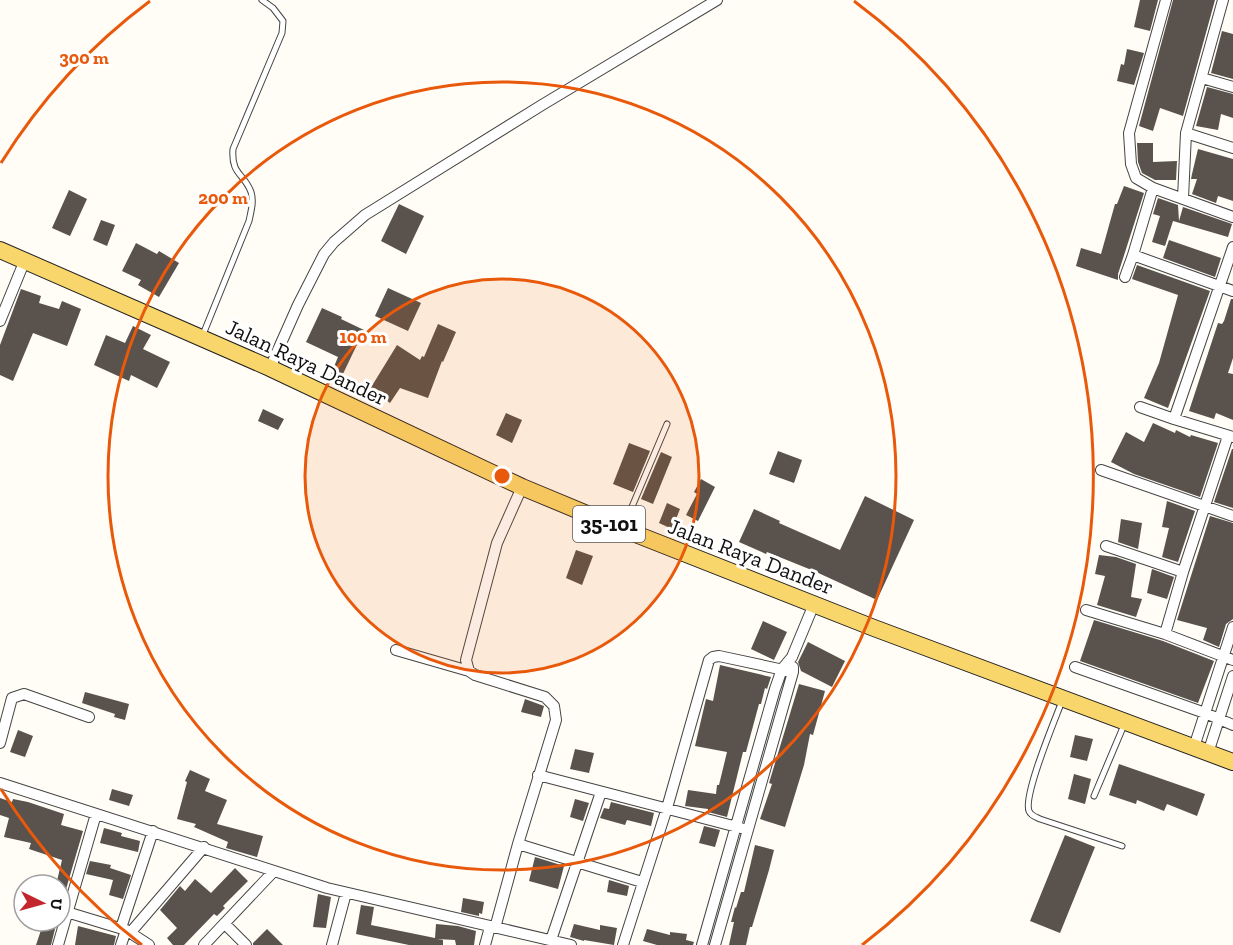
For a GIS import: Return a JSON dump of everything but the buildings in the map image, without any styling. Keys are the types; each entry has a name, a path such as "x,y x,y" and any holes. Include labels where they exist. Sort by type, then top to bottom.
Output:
{"main road":[{"name":"Jalan Raya Dander","path":"0,250 270,368 522,487 623,529 814,604 1233,762"}],"street":[{"path":"270,368 324,254 334,242 365,215 717,0"},
{"path":"1166,0 1129,133 1133,173 1136,178 1153,189 1233,217"},
{"path":"1183,198 1186,133 1223,0"},
{"path":"1202,78 1233,87"},
{"path":"1186,133 1233,148"},
{"path":"1125,277 1153,189"},
{"path":"1174,419 1233,247"},
{"path":"1132,255 1233,291"},
{"path":"0,321 25,260"},
{"path":"1140,407 1231,437 1183,572 1166,634"},
{"path":"1101,470 1233,516"},
{"path":"469,671 466,660 467,652 479,615 493,556 522,487"},
{"path":"1106,546 1183,572"},
{"path":"741,828 758,748 775,688 782,669 792,657 814,604"},
{"path":"1086,610 1166,634 1228,658"},
{"path":"1201,750 1205,713 1228,658 1233,627"},
{"path":"396,650 538,694 551,701 554,706 556,720 492,928 484,945"},
{"path":"623,945 667,808 709,660 719,656 793,672"},
{"path":"702,945 721,896 741,828 769,752 793,672 792,657"},
{"path":"1075,667 1233,725"},
{"path":"1201,750 1218,719 1233,676"},
{"path":"775,688 787,691"},
{"path":"0,742 12,698 16,695 24,694 89,717"},
{"path":"758,748 769,752"},
{"path":"538,775 741,828"},
{"path":"0,783 346,893 566,944"},
{"path":"551,940 601,792"},
{"path":"72,887 96,814"},
{"path":"121,945 153,831"},
{"path":"518,844 642,882"},
{"path":"126,930 204,848"},
{"path":"204,945 274,871"},
{"path":"332,945 346,893"},
{"path":"715,945 721,896"},
{"path":"72,913 126,930 149,945"},
{"path":"225,924 246,945"}],"lane":[{"path":"201,339 249,221 252,203 250,192 233,166 233,149 282,33 283,21 273,8 262,0"},
{"path":"623,529 667,424"},
{"path":"1063,697 1034,780 1028,802 1029,810 1033,816 1040,819 1122,846"},
{"path":"1094,796 1126,721"}]}
